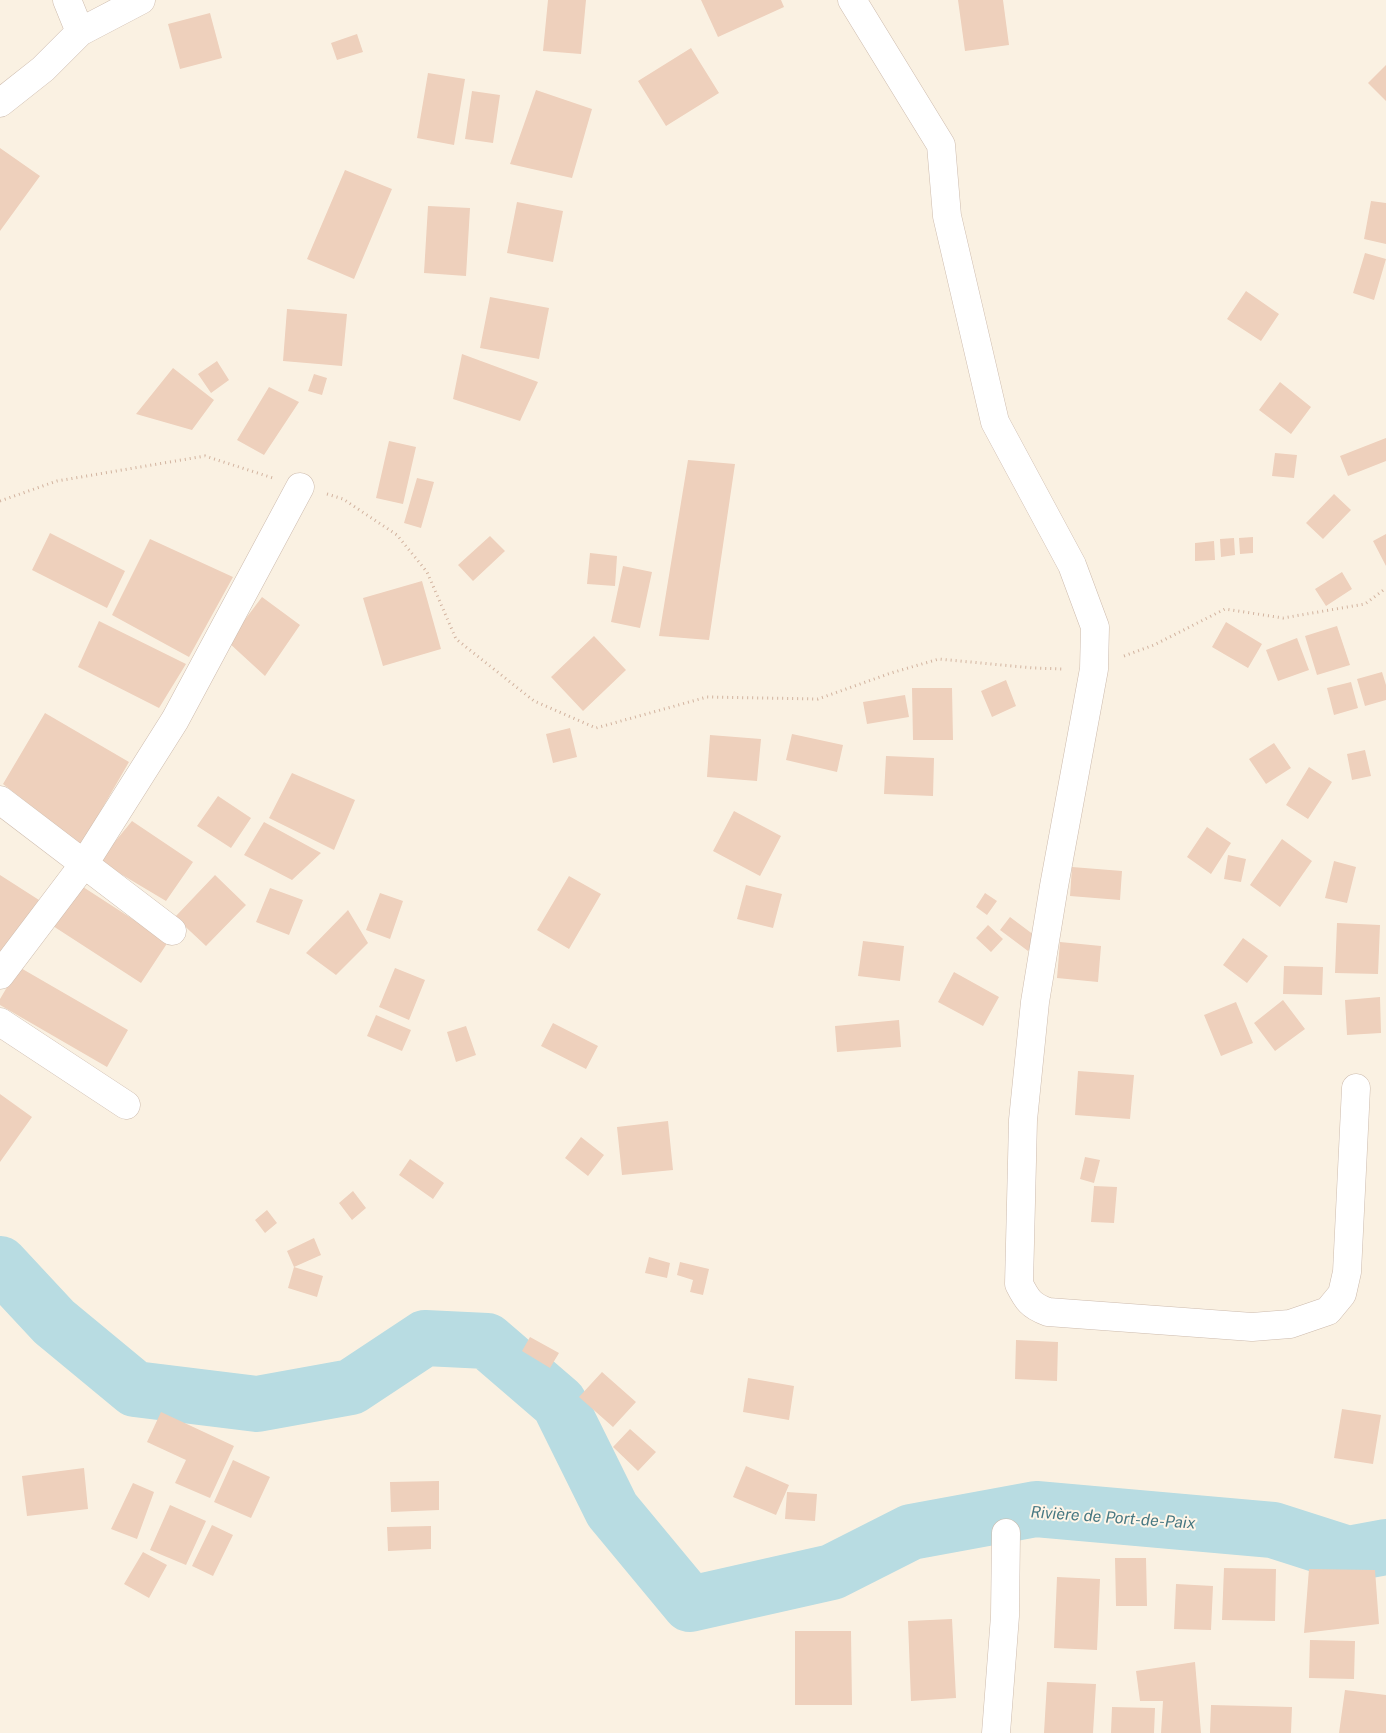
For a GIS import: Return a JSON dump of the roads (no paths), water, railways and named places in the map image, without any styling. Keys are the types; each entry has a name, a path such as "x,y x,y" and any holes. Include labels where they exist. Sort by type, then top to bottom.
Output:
{"street":[{"path":"67,0 80,32"},
{"path":"0,103 43,69 80,32 142,0"},
{"path":"852,0 941,145 947,216 995,422 1072,565 1095,627 1094,670 1034,1002 1023,1120 1019,1284 1026,1298 1036,1308 1048,1312 1252,1327 1290,1324 1328,1311 1342,1294 1347,1272 1356,1088"},
{"path":"0,975 84,864 175,720 300,487"},
{"path":"0,800 172,931"},
{"path":"0,1022 126,1105"},
{"path":"996,1733 1005,1616 1006,1533"}],"waterway":[{"name":"Rivière de Port-de-Paix","path":"0,1264 54,1322 135,1389 257,1404 351,1387 425,1338 487,1341 559,1403 612,1510 690,1604 832,1572 911,1532 1036,1509 1273,1530 1348,1554 1386,1547"}]}
